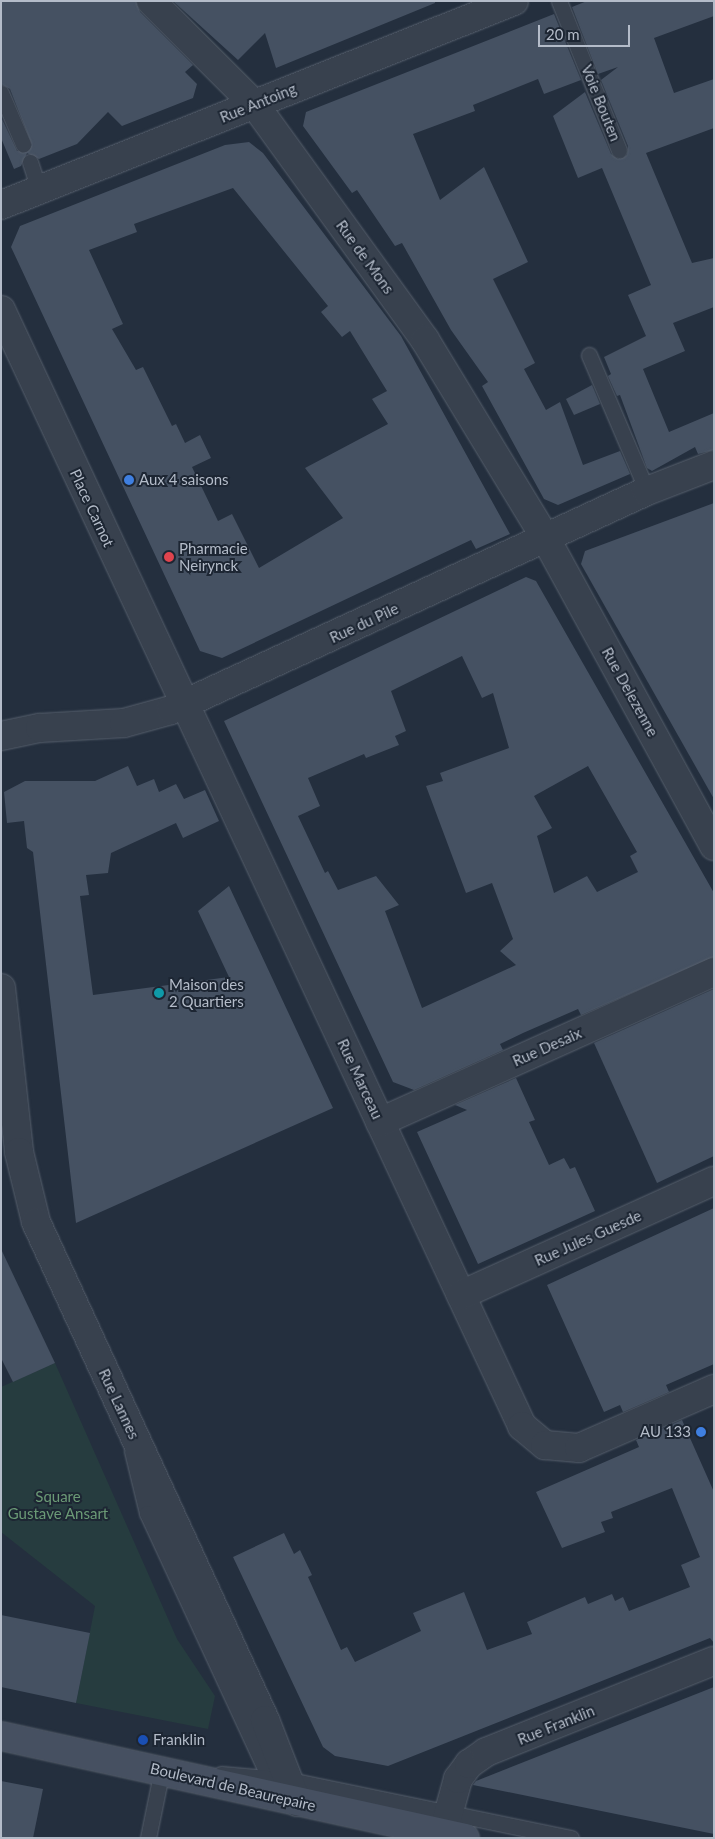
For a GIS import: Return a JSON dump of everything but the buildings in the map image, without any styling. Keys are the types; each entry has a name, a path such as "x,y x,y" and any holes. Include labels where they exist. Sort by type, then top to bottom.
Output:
{"main road":[{"name":"Boulevard de Beaurepaire","path":"1,1736 162,1769 285,1786 451,1831"}],"street":[{"name":"Rue de Mons","path":"151,1 255,104 425,340 546,539"},
{"name":"Rue Antoing","path":"1,205 514,1"},
{"name":"Place Carnot","path":"1,310 184,705"},
{"name":"Rue du Pile","path":"1,736 40,728 124,723 184,705 647,491 714,465"},
{"name":"Rue Delezenne","path":"546,539 714,846"},
{"name":"Rue Marceau","path":"184,705 522,1426 545,1445 579,1448 714,1389"},
{"name":"Rue Desaix","path":"380,1122 714,972"},
{"name":"Rue Lannes","path":"1,988 10,1155 45,1245 131,1430 285,1786"},
{"name":"Rue Jules Guesde","path":"461,1295 714,1181"},
{"name":"Rue Franklin","path":"451,1831 458,1779 469,1764 486,1752 714,1661"}],"lane":[{"name":"Voie Bouten","path":"559,1 619,150"},
{"path":"1,93 23,144"},
{"path":"30,162 39,190"},
{"path":"589,355 647,491"},
{"path":"148,1838 162,1769 285,1786"},
{"path":"451,1831 571,1838"}],"green space":[{"name":"Square Gustave Ansart","path":"55,1363 177,1639 215,1696 208,1729 76,1703 95,1606 1,1532 1,1387"}],"place":[{"name":"Aux 4 saisons","path":"129,480"},
{"name":"Pharmacie Neirynck","path":"169,557"},
{"name":"Maison des 2 Quartiers","path":"159,993"},
{"name":"AU 133","path":"701,1432"},
{"name":"Franklin","path":"143,1740"}]}
